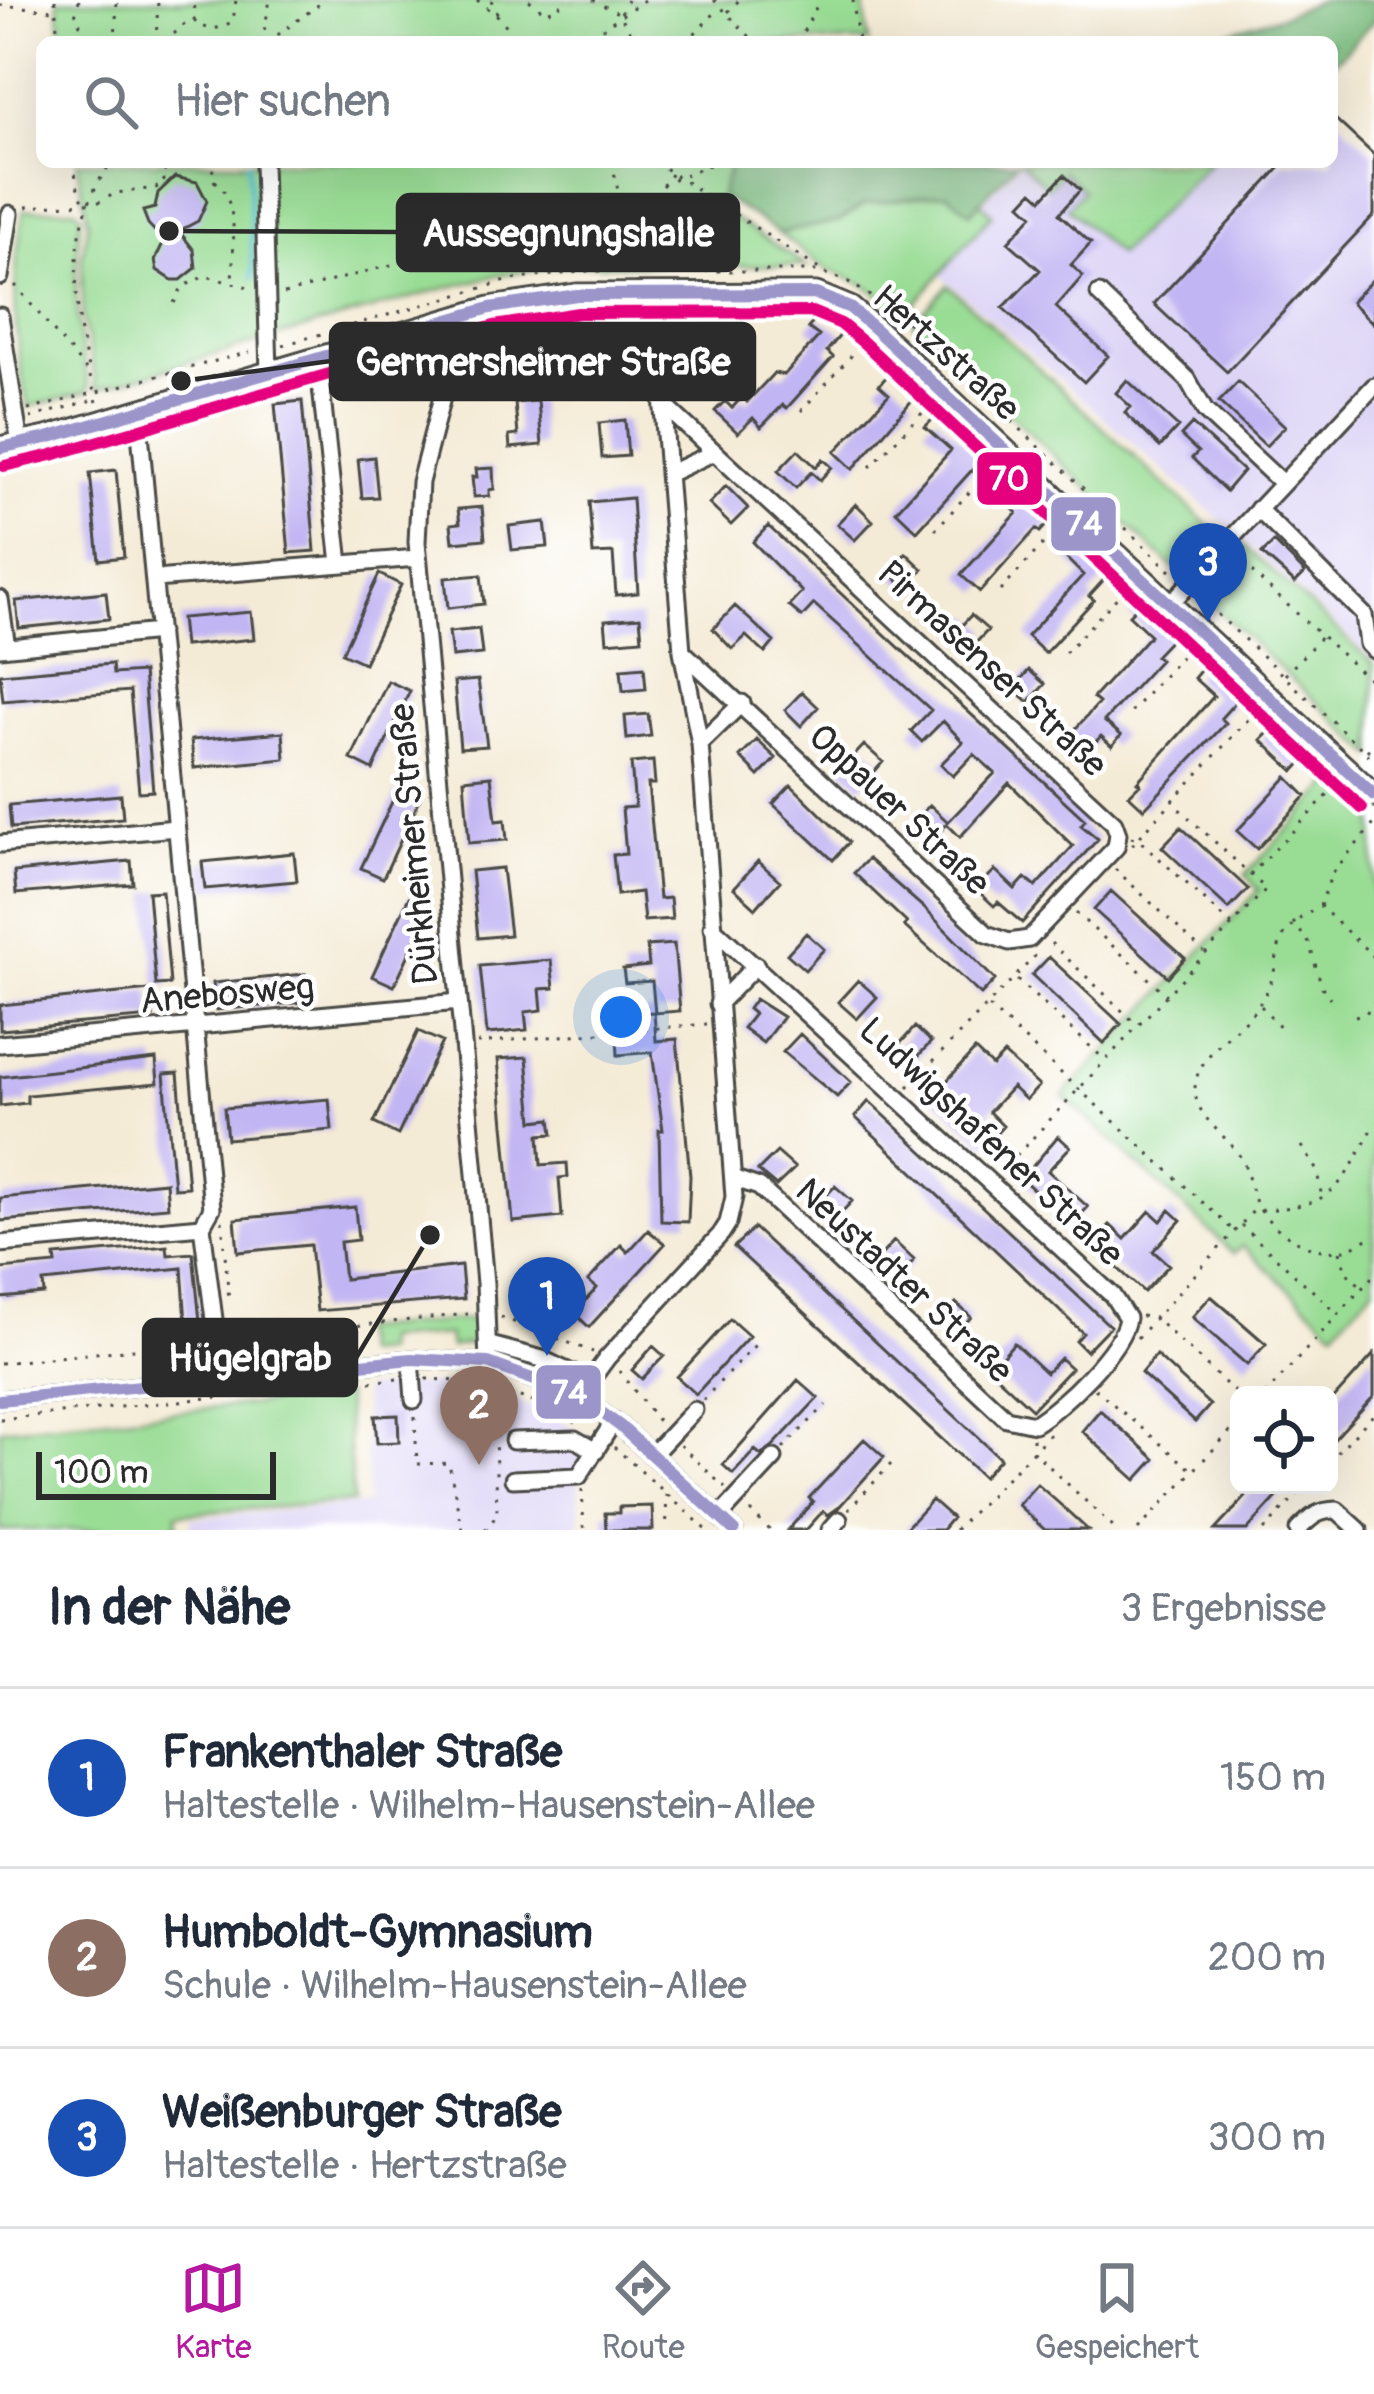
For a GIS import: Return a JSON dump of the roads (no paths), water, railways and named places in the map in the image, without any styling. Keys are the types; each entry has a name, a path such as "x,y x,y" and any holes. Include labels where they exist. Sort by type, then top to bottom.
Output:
{"main road":[{"name":"Hertzstraße","path":"10,446 438,322 534,300 816,294 850,308 876,330 1374,795"}],"street":[{"path":"263,168 268,373"},
{"path":"6,278 11,211"},
{"path":"584,1389 721,1234 732,1212 735,1179 700,744 682,651 654,294"},
{"path":"1099,294 1188,380 1204,411 1282,483"},
{"path":"0,316 15,417 10,446"},
{"name":"Dürkheimer Straße","path":"438,322 446,378 420,482 418,558 464,1044 488,1363"},
{"path":"318,359 340,565"},
{"path":"1170,604 1374,386"},
{"name":"Pirmasenser Straße","path":"663,404 1114,823 1116,847 1024,941"},
{"path":"138,411 212,1208 202,1226 222,1318"},
{"path":"668,474 716,452"},
{"path":"1258,509 1364,615 1368,644 1374,650"},
{"path":"155,579 418,558"},
{"path":"0,599 4,648 159,632"},
{"name":"Oppauer Straße","path":"682,651 987,934 1009,942 1024,941"},
{"path":"700,744 742,703"},
{"path":"0,844 176,828"},
{"name":"Ludwigshafener Straße","path":"712,928 1112,1295 1127,1318 1117,1344 1050,1414 1034,1424"},
{"path":"718,1004 755,965"},
{"name":"Anebosweg","path":"0,1044 459,1002"},
{"name":"Neustadter Straße","path":"735,1179 759,1187 1006,1418 1034,1424"},
{"path":"0,1244 202,1226"},
{"path":"490,1345 542,1360 584,1389 734,1530"},
{"path":"0,1400 411,1359 488,1363 584,1389"},
{"path":"411,1359 414,1400"},
{"path":"653,1454 694,1410"},
{"path":"513,1479 579,1476 614,1421"},
{"path":"513,1442 575,1439 600,1445"},
{"path":"720,1516 774,1458"},
{"path":"1298,1530 1315,1513 1327,1510 1337,1510 1359,1530"}],"waterway":[{"path":"248,168 253,278"}],"place":[{"name":"Aussegnungshalle","path":"169,231"},
{"name":"Germersheimer Straße","path":"181,381"},
{"name":"Weißenburger Straße","path":"1208,622"},
{"name":"Hügelgrab","path":"430,1235"},
{"name":"Frankenthaler Straße","path":"547,1356"},
{"name":"Humboldt-Gymnasium","path":"479,1465"}]}
